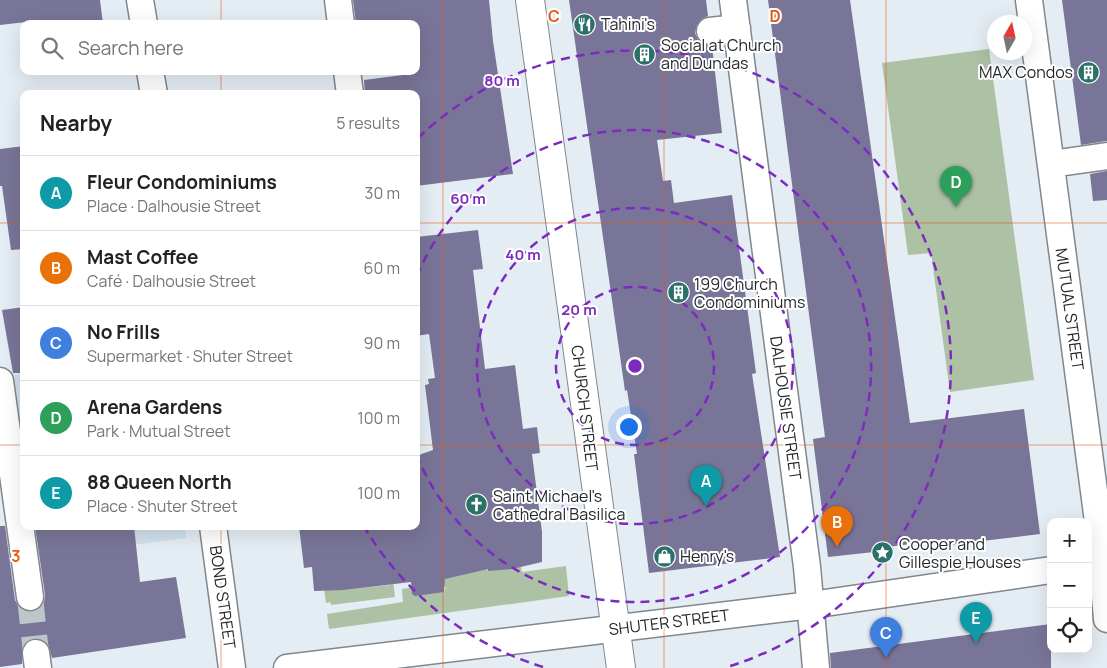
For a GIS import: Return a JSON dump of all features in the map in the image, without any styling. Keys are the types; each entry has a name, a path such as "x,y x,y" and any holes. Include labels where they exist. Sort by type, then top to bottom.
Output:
{"main road":[{"name":"CHURCH STREET","path":"530,0 621,668"}],"street":[{"path":"140,0 143,20"},
{"path":"338,0 340,20"},
{"name":"DALHOUSIE STREET","path":"733,0 811,605 816,668"},
{"name":"MUTUAL STREET","path":"1030,0 1107,619"},
{"path":"710,31 737,28"},
{"path":"151,75 153,90"},
{"path":"348,75 349,90"},
{"path":"1051,164 1107,156"},
{"path":"0,381 20,525"},
{"path":"21,530 30,597"},
{"name":"BOND STREET","path":"214,530 232,668"},
{"name":"SHUTER STREET","path":"287,668 811,605 1047,571"}],"shaded area":[{"path":"20,374 20,459 8,376"},
{"path":"97,530 185,530 186,538 100,549"}],"green space":[{"path":"987,49 987,60 990,60 1034,380 950,392 931,253 908,255 882,63"},
{"path":"520,563 522,572 566,566 569,596 329,629 327,614 403,602 402,589 415,587 444,592 446,587 443,587 441,574 487,568 488,571"},
{"path":"393,580 395,597 331,605 330,602 326,603 324,589 343,590 390,585"}],"building":[{"path":"0,0 100,0 102,20 20,20 20,23 0,25"},
{"path":"353,0 489,0 493,41 513,174 420,186 420,90 365,90 364,80 403,75 420,75 420,20 356,20"},
{"path":"569,0 706,0 708,16 697,25 695,33 704,44 712,46 722,133 657,140 663,181 671,180 674,203 732,195 756,373 752,374 780,557 649,573 634,454 637,454 627,390 625,391"},
{"path":"768,0 850,0 910,423 1024,409 1040,534 940,546 940,540 888,547 883,551 828,557 813,439 825,437"},
{"name":"MAX Condos","path":"1062,0 1107,0 1107,141 1081,145"},
{"path":"20,146 20,249 11,250 2,186 0,186 0,149"},
{"path":"1107,171 1107,200 1093,201 1090,174"},
{"path":"478,230 483,269 473,270 485,369 515,365 523,429 537,427 540,453 532,454 542,532 542,562 512,569 488,571 488,569 445,579 444,592 415,596 412,594 411,582 344,590 314,591 312,567 304,568 299,530 420,530 420,455 433,450 425,385 429,384 428,379 435,378 429,334 420,335 420,237"},
{"path":"20,308 20,373 13,373 2,310"},
{"path":"0,526 5,526 15,600 24,611 32,612 40,608 44,603 45,595 36,530 134,530 140,582 176,577 186,638 52,658 48,644 41,639 34,638 26,641 22,647 22,664 0,667"},
{"path":"1047,625 1047,653 1051,653 1051,668 831,668 830,653"}],"tunnel":[{"path":"30,597 36,653"}],"place":[{"name":"Tahini's","path":"585,24"},
{"name":"Social at Church and Dundas","path":"645,54"},
{"name":"MAX Condos","path":"1089,72"},
{"name":"Arena Gardens","path":"956,207"},
{"name":"199 Church Condominiums","path":"678,293"},
{"name":"Saint Michael's Cathedral Basilica","path":"477,505"},
{"name":"Fleur Condominiums","path":"706,506"},
{"name":"Mast Coffee","path":"837,547"},
{"name":"Cooper and Gillespie Houses","path":"883,553"},
{"name":"Henry's","path":"664,556"},
{"name":"88 Queen North","path":"976,643"},
{"name":"No Frills","path":"886,658"}]}
